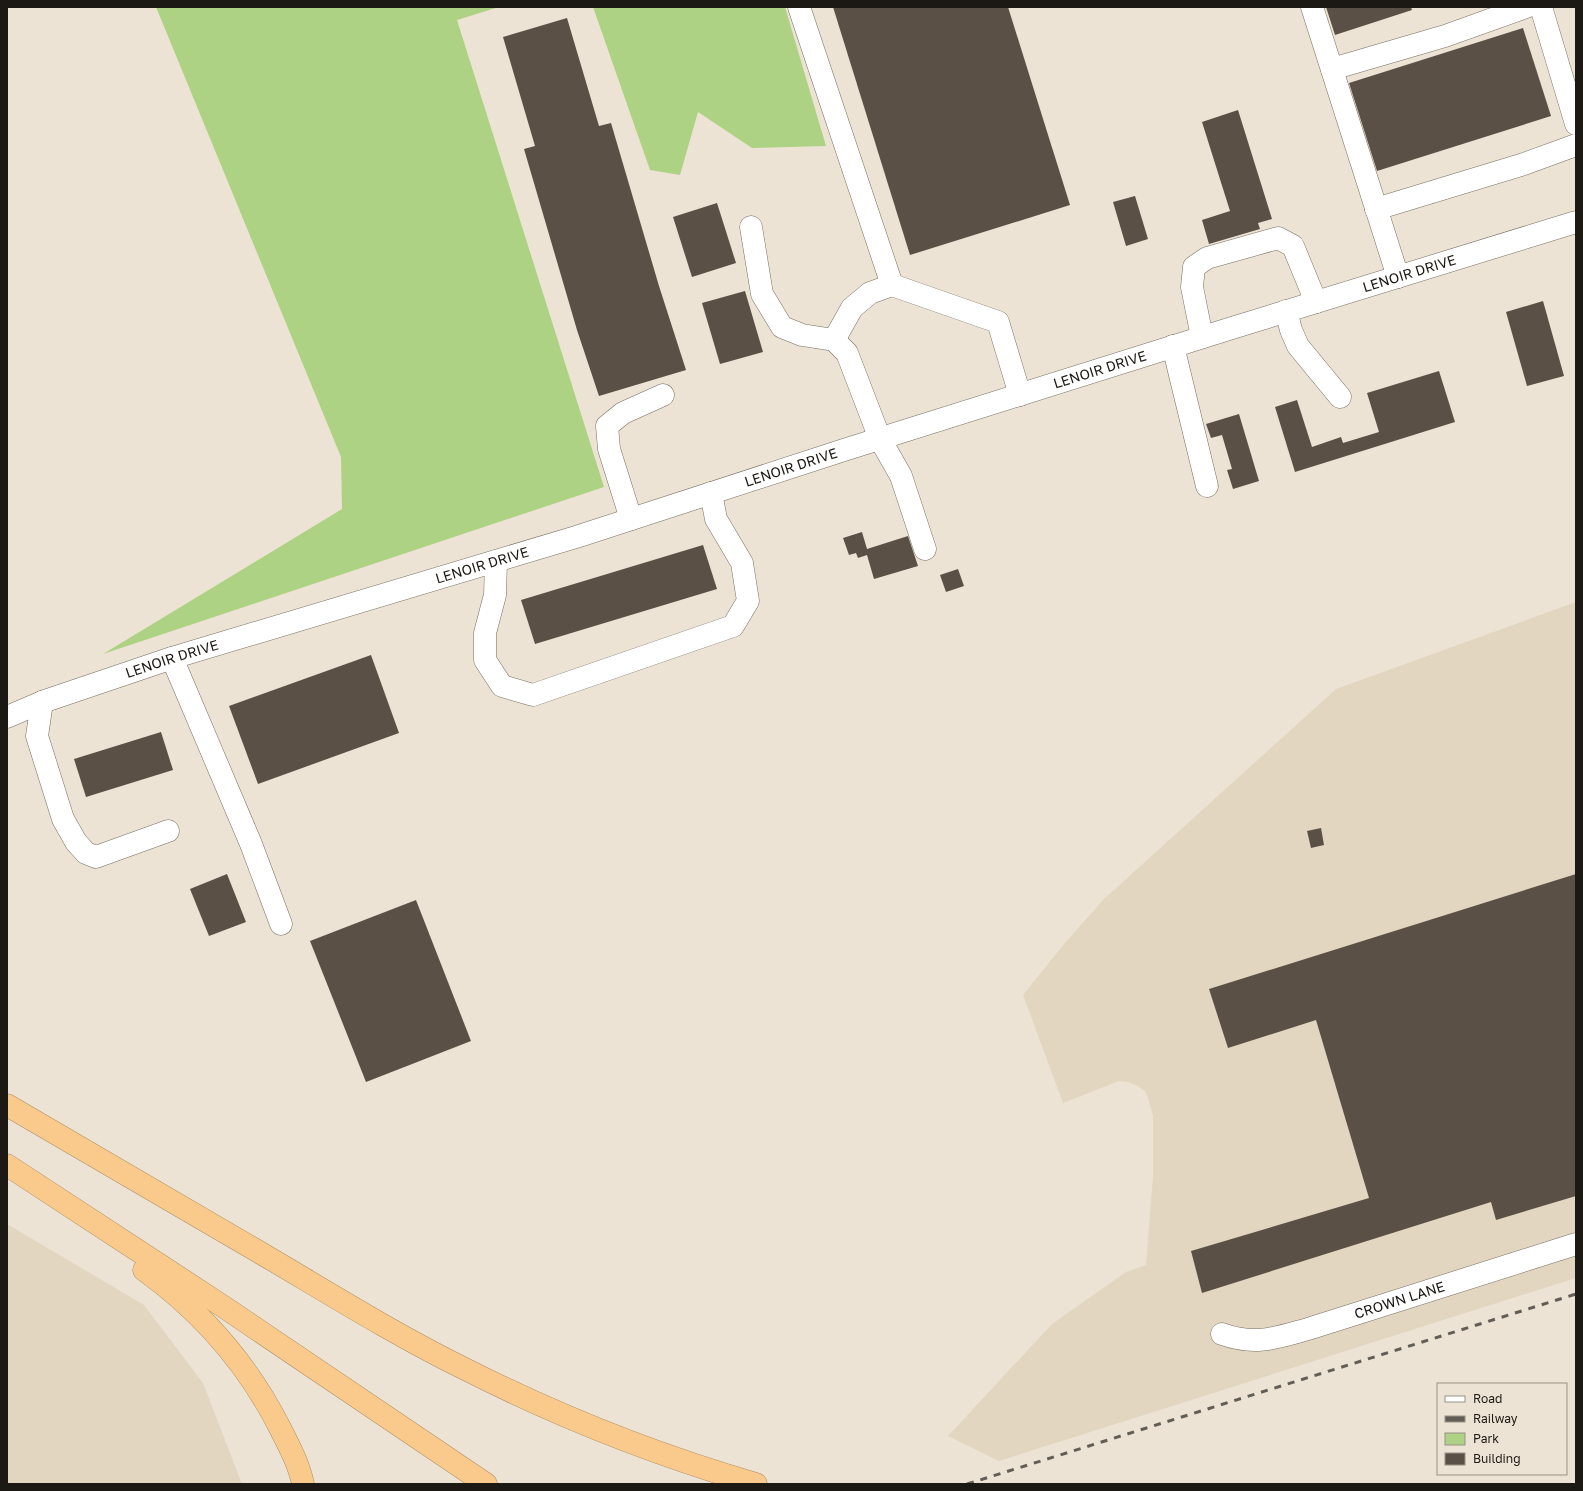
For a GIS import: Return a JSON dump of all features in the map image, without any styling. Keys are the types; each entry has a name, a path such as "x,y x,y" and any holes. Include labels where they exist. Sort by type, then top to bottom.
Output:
{"highway":[{"path":"7,1105 393,1331 464,1369 522,1397 588,1425 654,1450 746,1481"},
{"path":"7,1165 224,1307 486,1484"},
{"path":"7,1181 145,1271 175,1293 197,1313 242,1367 270,1408 292,1451 301,1474 303,1484"}],"street":[{"path":"799,7 892,285"},
{"path":"1312,7 1398,277"},
{"path":"1332,69 1445,36 1526,7"},
{"path":"1541,7 1576,120"},
{"path":"1376,209 1524,164 1576,145"},
{"name":"LENOIR DRIVE","path":"7,717 42,702 172,658 496,561 1173,346 1576,222"},
{"path":"751,227 762,294 782,327 802,335 834,340 847,353 880,439 901,476 925,549"},
{"path":"1202,337 1192,287 1194,267 1208,258 1278,238 1293,246 1316,302"},
{"path":"834,340 852,308 870,293 892,285 998,322 1020,395"},
{"path":"1286,311 1291,330 1298,346 1340,397"},
{"path":"1173,346 1207,486"},
{"path":"631,519 609,449 607,426 623,413 663,396"},
{"path":"496,561 495,594 485,633 485,660 502,686 533,695 733,626 748,601 742,563 716,519 710,493"},
{"path":"172,658 251,844 281,924"},
{"path":"42,702 37,736 63,819 76,842 86,853 96,857 168,831"},
{"name":"CROWN LANE","path":"1222,1334 1248,1341 1265,1340 1316,1326 1576,1244"}],"shaded area":[{"path":"1576,602 1576,1278 999,1461 948,1436 1052,1324 1126,1272 1146,1265 1153,1176 1153,1116 1145,1091 1128,1082 1119,1081 1063,1103 1023,995 1064,944 1104,899 1336,689"},
{"path":"7,1224 144,1305 203,1383 242,1484 7,1484"}],"green space":[{"path":"156,7 499,7 457,20 604,487 103,654 342,509 341,457"},
{"path":"593,7 785,7 826,146 752,148 698,112 680,175 650,170"}],"building":[{"path":"833,7 1008,7 1070,205 910,255"},
{"path":"1326,7 1411,7 1412,10 1335,35"},
{"path":"567,18 599,126 611,123 659,286 686,370 599,396 577,330 524,149 535,146 503,37"},
{"path":"1523,28 1551,116 1377,171 1349,83"},
{"path":"1238,110 1272,219 1258,223 1260,229 1209,244 1202,220 1230,211 1202,122"},
{"path":"1135,196 1148,239 1126,246 1113,202"},
{"path":"717,203 736,263 692,277 673,217"},
{"path":"745,291 763,352 720,364 702,303"},
{"path":"1543,301 1564,376 1527,386 1506,312"},
{"path":"1439,371 1455,422 1295,472 1275,407 1297,400 1312,447 1341,437 1343,443 1379,432 1367,393"},
{"path":"1239,414 1259,481 1233,489 1227,470 1232,469 1222,435 1211,438 1206,424"},
{"path":"862,532 867,549 908,536 918,566 874,579 867,555 858,558 856,553 849,555 843,538"},
{"path":"703,545 717,589 535,644 521,600"},
{"path":"958,569 964,586 946,592 940,575"},
{"path":"371,655 399,733 258,784 229,706"},
{"path":"161,732 173,770 86,797 74,759"},
{"path":"1321,828 1324,845 1311,848 1307,831"},
{"path":"227,874 246,922 209,936 190,889"},
{"path":"1576,874 1576,1196 1496,1220 1491,1202 1202,1293 1191,1251 1369,1198 1316,1020 1228,1048 1209,989"},
{"path":"416,900 471,1041 366,1082 310,941"}],"railway":[{"path":"967,1484 1576,1294"}]}
